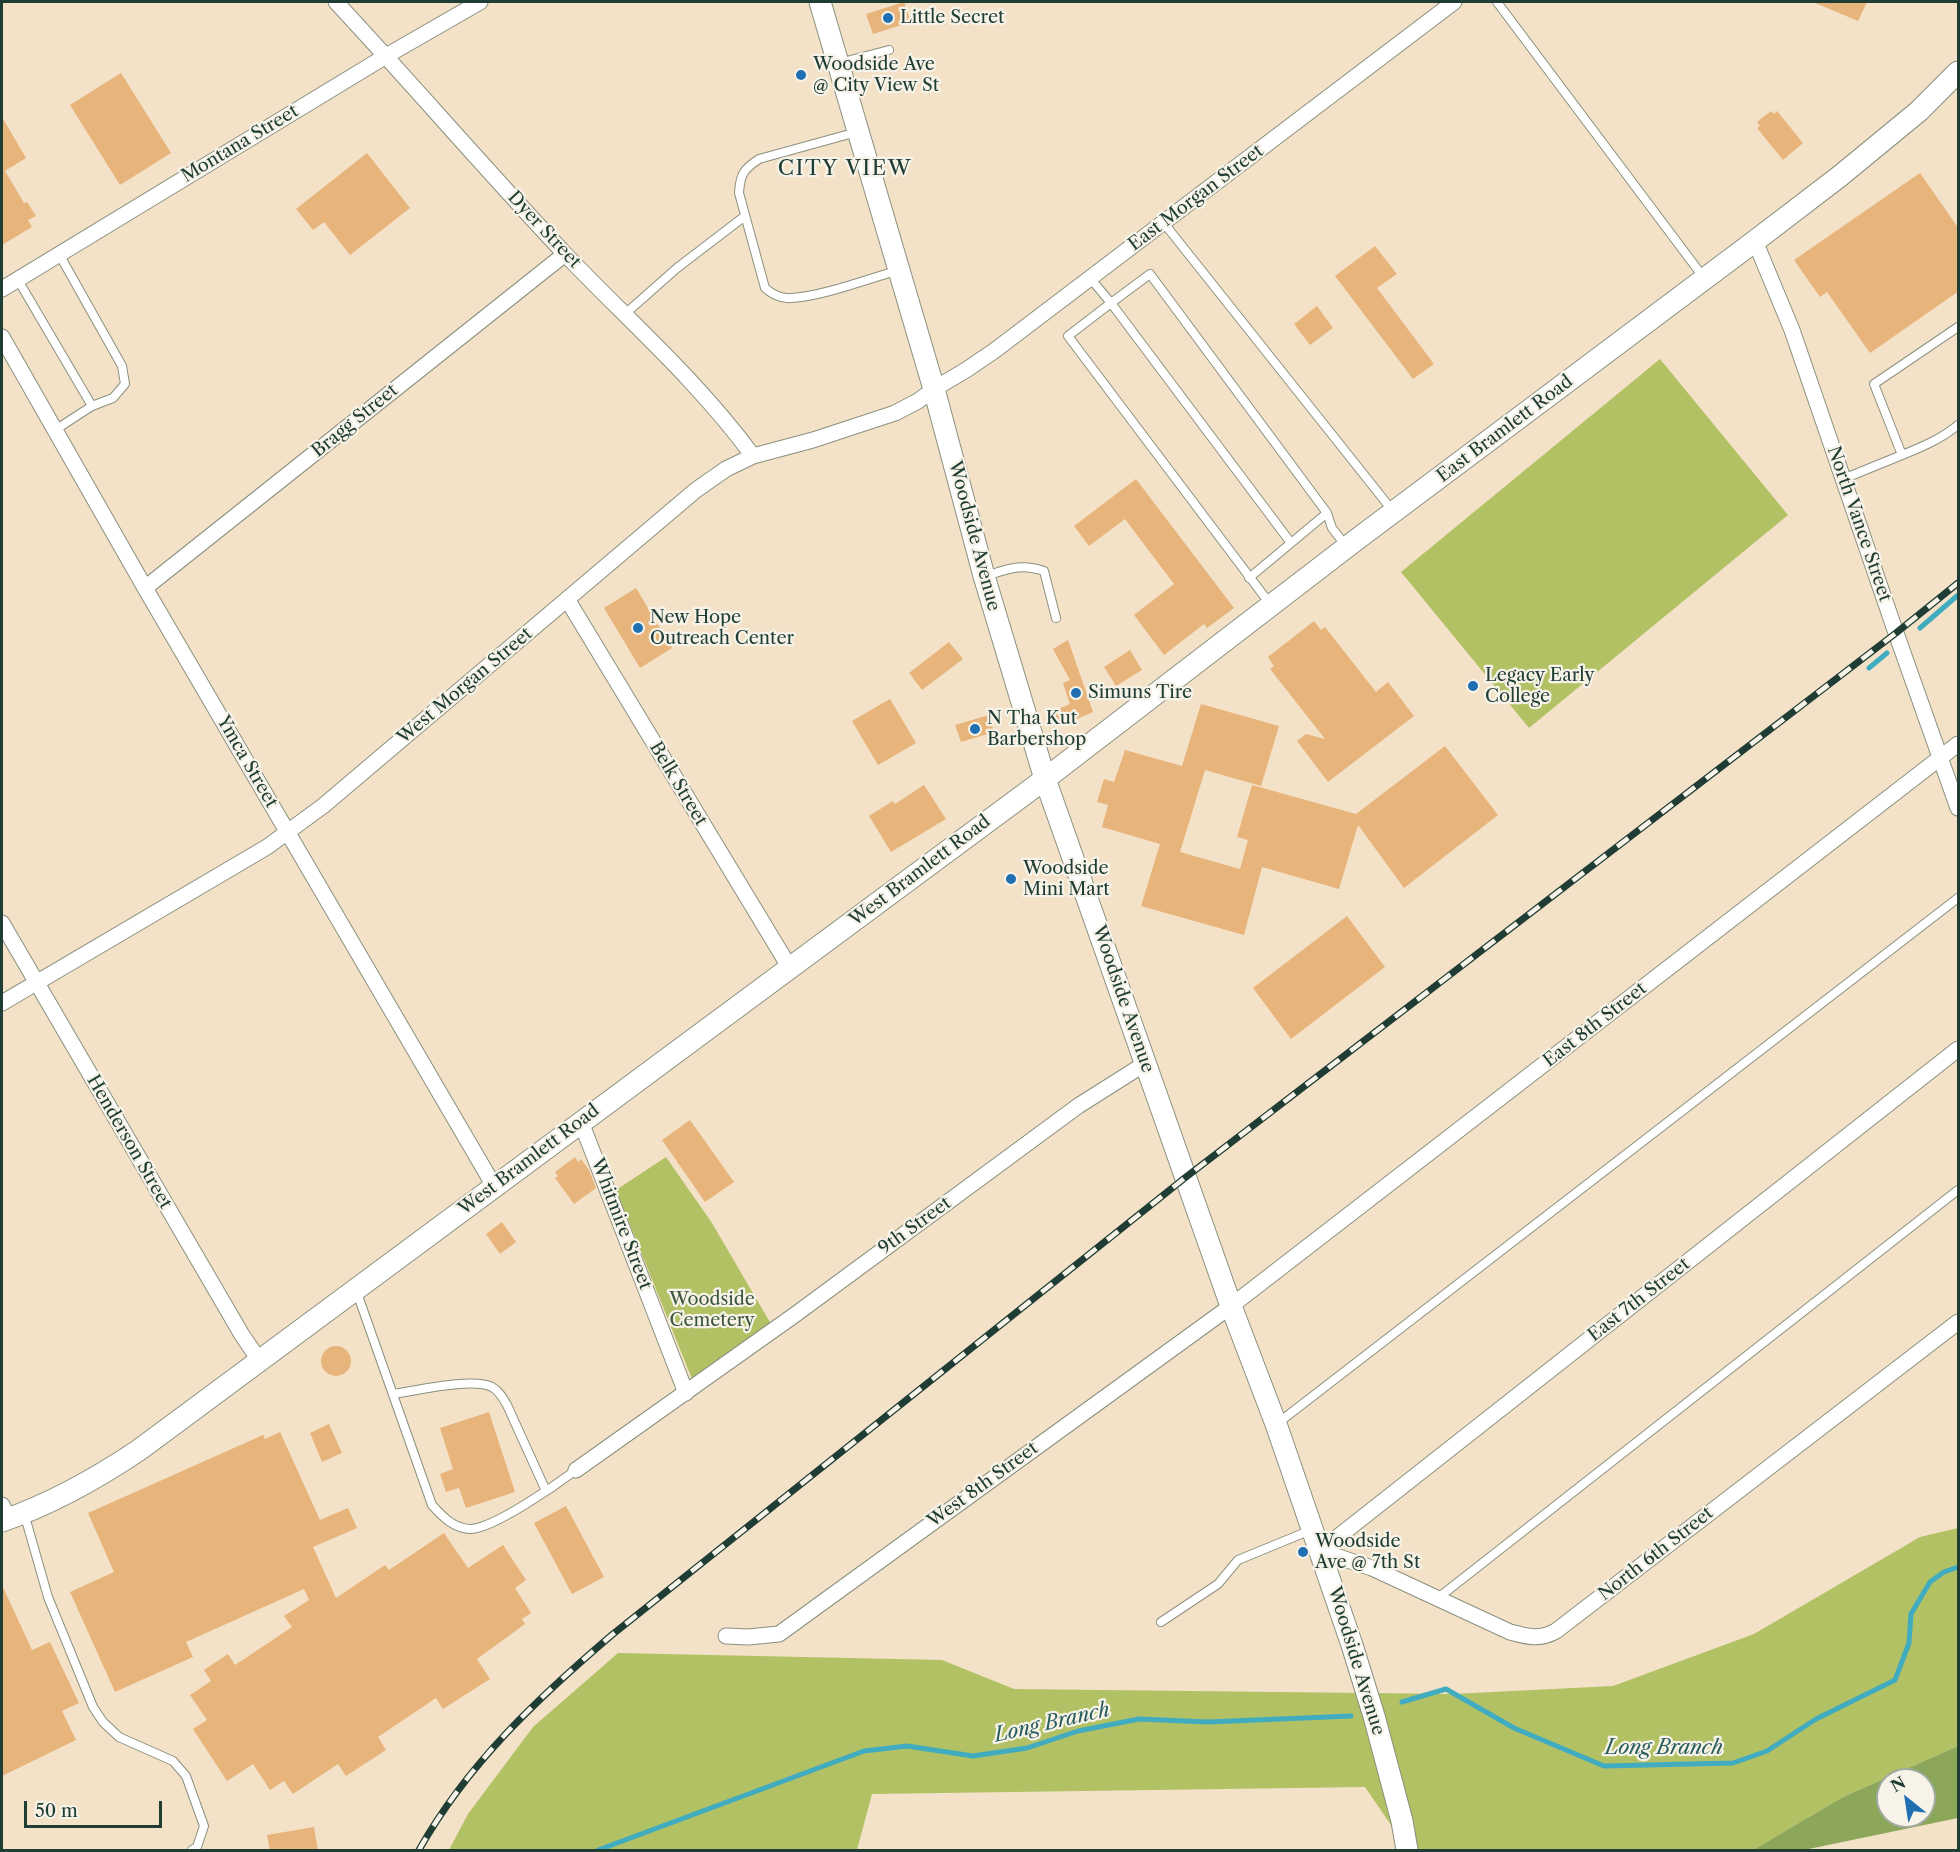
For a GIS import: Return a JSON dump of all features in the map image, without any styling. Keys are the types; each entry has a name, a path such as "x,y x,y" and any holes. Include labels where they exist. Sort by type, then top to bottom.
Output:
{"street":[{"name":"Dyer Street","path":"336,2 565,254 716,411 753,456"},
{"name":"Montana Street","path":"2,289 386,56 480,2"},
{"name":"East Morgan Street","path":"934,389 994,351 1454,2"},
{"name":"Woodside Avenue","path":"824,3 838,63 934,389 984,576 1045,779 1231,1306 1313,1530 1374,1716 1402,1821 1407,1851"},
{"name":"East Bramlett Road","path":"1045,779 1347,547 1840,177 1918,111 1959,72"},
{"name":"North Vance Street","path":"1755,241 1792,330 1959,808"},
{"name":"Bragg Street","path":"145,588 565,254"},
{"name":"Ymca Street","path":"2,337 145,588 494,1186"},
{"name":"West Morgan Street","path":"2,1003 267,847 288,832 323,806 696,490 726,469 753,456 813,440 895,413 918,401 934,389"},
{"name":"Belk Street","path":"567,599 790,968"},
{"name":"East 8th Street","path":"1231,1306 1959,744"},
{"name":"West Bramlett Road","path":"9,1514 56,1499 139,1450 1045,779"},
{"name":"Henderson Street","path":"2,923 242,1335 259,1360"},
{"name":"East 7th Street","path":"1320,1551 1959,1049"},
{"name":"9th Street","path":"576,1470 686,1393 1078,1106 1146,1064"},
{"name":"Whitmire Street","path":"581,1122 686,1393"},
{"name":"West 8th Street","path":"726,1636 748,1637 779,1634 1231,1306"},
{"name":"North 6th Street","path":"1320,1551 1372,1568 1510,1632 1531,1638 1547,1636 1959,1322"}],"lane":[{"path":"1497,2 1705,279"},
{"path":"838,63 889,50"},
{"path":"858,131 759,159 747,167 740,178 739,193 765,288 774,295 789,299 820,293 899,270"},
{"path":"625,314 677,268 745,216"},
{"path":"1163,222 1394,512"},
{"path":"55,430 92,406 113,398 125,384 122,366 60,254"},
{"path":"1271,605 1068,336 1111,303 1150,274 1327,513 1332,528 1347,547"},
{"path":"1090,278 1291,543"},
{"path":"18,280 92,406"},
{"path":"1902,455 1874,384 1959,327"},
{"path":"1843,478 1925,446 1959,425"},
{"path":"1249,578 1327,513"},
{"path":"984,576 1030,566 1044,571 1056,618"},
{"path":"1276,1424 1959,898"},
{"path":"1437,1599 1959,1190"},
{"path":"355,1289 432,1505 455,1526 470,1529 484,1526 546,1491 576,1470"},
{"path":"393,1394 469,1383 493,1387 507,1405 546,1491"},
{"path":"9,1514 48,1597 93,1707 103,1722 119,1737 173,1761 186,1776 204,1826 197,1847 192,1851"},
{"path":"1161,1622 1218,1584 1238,1560 1313,1530"}],"green space":[{"path":"1660,359 1788,515 1529,728 1401,572"},
{"name":"Woodside Cemetery","path":"666,1157 712,1223 771,1324 692,1379 616,1190"},
{"path":"1958,1528 1958,1746 1908,1768 1876,1768 1876,1782 1843,1797 1753,1850 1408,1850 1365,1787 872,1794 857,1850 449,1850 468,1814 533,1727 618,1653 942,1660 1014,1689 1453,1694 1613,1686 1754,1634 1920,1537"},
{"path":"1958,1746 1958,1818 1936,1823 1936,1768 1908,1768"},
{"path":"1876,1782 1876,1828 1910,1828 1804,1850 1753,1850 1843,1797"}],"building":[{"name":"Little Secret","path":"904,2 911,22 873,34 866,14"},
{"path":"1813,2 1867,2 1858,21"},
{"path":"121,73 171,153 120,185 70,105"},
{"path":"1771,111 1774,114 1777,111 1803,143 1783,160 1757,128 1760,126 1757,122"},
{"path":"2,117 26,158 5,171 24,203 27,202 36,216 28,220 32,227 2,245"},
{"path":"367,153 410,208 350,255 324,222 313,230 296,209"},
{"path":"1920,173 1959,229 1959,291 1870,353 1827,292 1820,297 1794,260"},
{"path":"1375,246 1397,274 1377,288 1434,364 1413,379 1335,276"},
{"path":"1317,306 1333,328 1310,345 1294,324"},
{"path":"1136,479 1234,608 1207,628 1204,624 1164,655 1134,615 1174,584 1125,519 1089,546 1074,526"},
{"name":"New Hope Outreach Center","path":"636,588 672,648 640,668 604,608"},
{"path":"1314,621 1321,630 1325,627 1376,692 1388,682 1414,716 1328,782 1297,741 1306,734 1325,739 1270,669 1274,666 1268,657"},
{"name":"Simuns Tire","path":"1068,640 1093,712 1060,726 1053,711 1070,704 1063,683 1070,680 1053,649"},
{"path":"949,642 963,659 922,690 909,673"},
{"path":"1130,650 1142,670 1116,686 1104,667"},
{"path":"890,699 916,743 878,765 852,721"},
{"path":"1201,704 1279,726 1261,786 1205,770 1180,852 1240,869 1248,840 1237,837 1252,785 1356,814 1445,746 1498,815 1404,888 1358,825 1339,889 1262,867 1244,935 1141,906 1160,844 1102,827 1108,805 1097,802 1104,779 1114,782 1125,750 1182,766"},
{"name":"N Tha Kut Barbershop","path":"989,715 994,732 961,742 955,725"},
{"path":"924,785 946,819 891,852 869,816 893,801 895,804"},
{"path":"1347,916 1385,967 1291,1039 1253,988"},
{"path":"690,1120 734,1182 705,1202 662,1140"},
{"path":"575,1157 578,1162 581,1159 589,1170 596,1188 574,1204 555,1178 558,1176 555,1172"},
{"path":"502,1222 516,1242 500,1254 486,1234"},
{"path":"336,1346 347,1350 351,1361 347,1372 336,1376 325,1372 321,1361 325,1350"},
{"path":"489,1412 515,1492 466,1508 459,1488 446,1492 440,1474 453,1469 440,1428"},
{"path":"329,1424 342,1453 322,1462 310,1433"},
{"path":"280,1432 320,1520 348,1508 357,1528 313,1547 336,1598 385,1565 389,1570 444,1533 468,1568 503,1545 526,1580 515,1588 531,1613 522,1619 525,1624 477,1659 490,1679 443,1709 436,1698 378,1737 386,1750 346,1776 338,1764 293,1794 284,1781 270,1790 253,1764 227,1781 193,1729 207,1720 190,1695 211,1681 204,1670 228,1654 235,1665 292,1627 284,1616 309,1600 304,1589 186,1642 193,1657 115,1692 70,1592 114,1572 88,1513 263,1435 265,1439"},
{"path":"566,1506 604,1577 572,1594 534,1523"},
{"path":"2,1585 32,1650 50,1642 79,1703 62,1711 76,1740 2,1776"},
{"path":"314,1827 318,1851 270,1851 267,1835"}],"waterway":[{"path":"1920,628 1958,595"},
{"path":"1869,668 1887,653"},
{"name":"Long Branch","path":"1402,1702 1446,1689 1514,1728 1604,1766 1733,1763 1767,1751 1816,1719 1895,1680 1909,1643 1911,1614 1930,1582 1944,1572 1958,1567"},
{"name":"Long Branch","path":"598,1850 864,1751 907,1746 973,1756 1027,1748 1078,1731 1139,1719 1208,1722 1351,1716"}],"railway":[{"path":"419,1850 459,1789 506,1733 613,1634 1186,1177 1896,633 1958,583"}],"place":[{"name":"Little Secret","path":"888,18"},
{"name":"Woodside Ave @ City View St","path":"801,75"},
{"name":"New Hope Outreach Center","path":"638,628"},
{"name":"Legacy Early College","path":"1473,686"},
{"name":"Simuns Tire","path":"1076,693"},
{"name":"N Tha Kut Barbershop","path":"975,729"},
{"name":"Woodside Mini Mart","path":"1011,879"},
{"name":"Woodside Ave @ 7th St","path":"1303,1552"}],"district":[{"name":"CITY VIEW","path":"845,169"}]}
